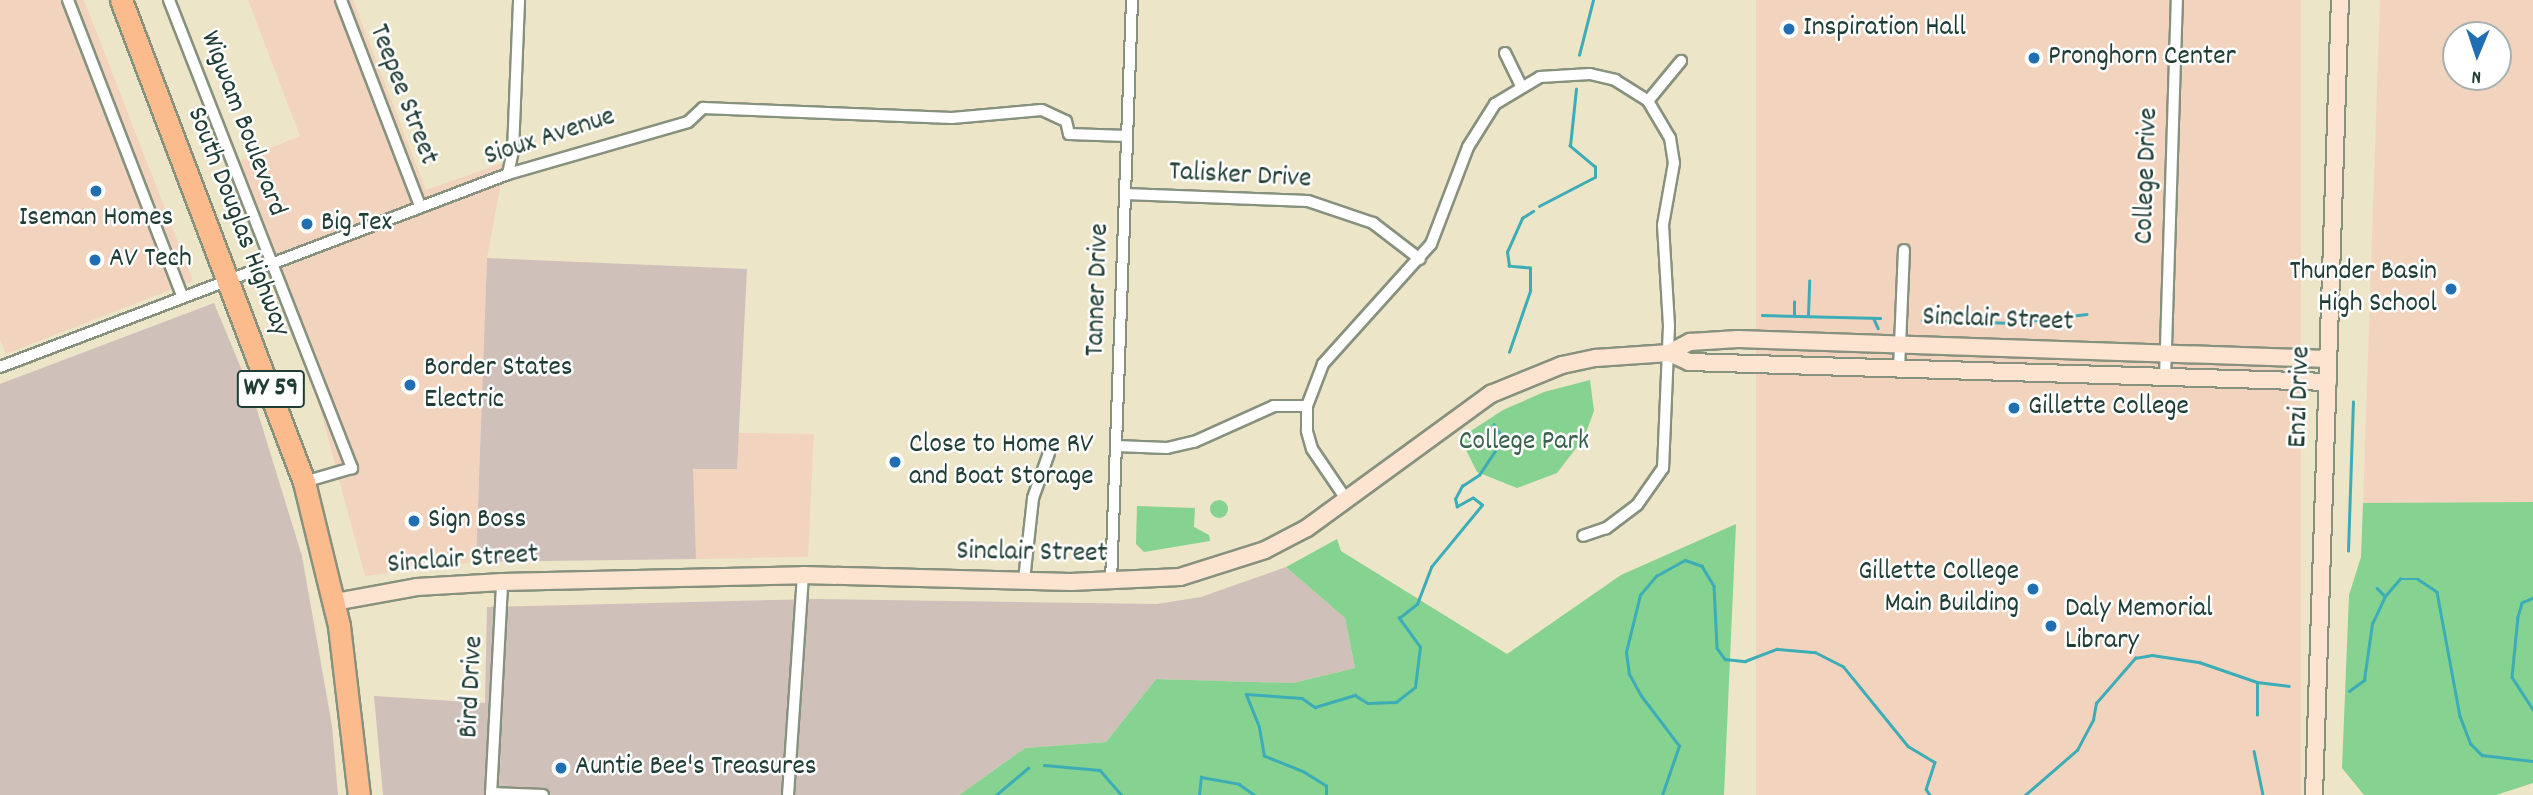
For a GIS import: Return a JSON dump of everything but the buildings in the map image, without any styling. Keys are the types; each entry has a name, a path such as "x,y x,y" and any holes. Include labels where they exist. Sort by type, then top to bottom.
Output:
{"highway":[{"name":"South Douglas Highway","path":"121,0 230,279 304,482 335,602 359,795"}],"street":[{"path":"68,0 183,296"},
{"name":"Wigwam Boulevard","path":"169,0 352,468 304,482"},
{"name":"Teepee Street","path":"341,0 420,206"},
{"path":"508,174 513,150 519,0"},
{"name":"Tanner Drive","path":"1111,582 1132,0"},
{"name":"College Drive","path":"2165,378 2176,0"},
{"name":"Enzi Drive","path":"2314,795 2340,0"},
{"path":"1505,53 1521,86"},
{"path":"1648,101 1681,61"},
{"path":"1346,499 1312,449 1307,406 1323,364 1420,260 1443,219 1479,124 1495,104 1521,86 1566,73 1590,74 1615,80 1648,101 1670,138 1674,163 1663,225 1669,353 1663,468 1637,505 1606,528 1583,536"},
{"name":"Sioux Avenue","path":"0,367 508,174 688,122 703,108 952,118 1042,110 1066,121 1069,134 1127,136"},
{"name":"Talisker Drive","path":"1125,194 1308,201 1373,223 1420,260"},
{"path":"1899,369 1904,250"},
{"name":"Sinclair Street","path":"335,602 416,586 502,582 803,575 1111,582 1180,578 1220,567 1307,528 1491,394 1562,365 1596,358 1669,353 1690,342 1738,339 2328,359"},
{"name":"Sinclair Street","path":"1669,353 1689,362 2328,382"},
{"path":"1116,446 1167,448 1194,442 1274,406 1307,406"},
{"path":"1024,580 1033,498 1049,453"},
{"path":"788,795 803,575"},
{"name":"Bird Drive","path":"491,794 502,582"},
{"path":"491,794 543,795"}],"shaded area":[{"path":"0,0 84,0 193,281 6,354 0,339"},
{"path":"248,0 353,0 426,190 505,162 487,258 476,562 365,576 284,275 239,161 300,136"},
{"name":"Gillette College","path":"1756,0 2301,0 2301,795 1756,795"},
{"name":"Thunder Basin High School","path":"2380,0 2533,0 2533,502 2363,503"},
{"path":"487,258 747,269 737,469 693,469 696,559 476,562"},
{"path":"214,303 253,397 302,556 332,726 338,795 0,795 0,384"},
{"path":"738,433 814,434 808,557 696,559 692,469 737,469"},
{"path":"1286,567 1345,618 1355,668 1293,683 1156,679 1106,742 1025,748 959,795 383,795 374,696 485,703 487,607 817,599 1157,604 1201,597"}],"green space":[{"name":"College Park","path":"1590,380 1594,411 1584,438 1557,473 1517,488 1477,472 1460,438 1503,410 1544,392"},
{"path":"1215,500 1223,500 1228,509 1226,516 1215,518 1210,513 1210,505"},
{"path":"2533,502 2533,783 2496,795 2364,795 2342,768 2349,595 2361,557 2363,503"},
{"path":"1137,506 1195,508 1194,527 1209,535 1210,541 1144,552 1136,544"},
{"path":"1736,524 1724,795 959,795 1025,748 1106,742 1156,679 1293,683 1355,668 1345,618 1286,567 1337,539 1341,551 1507,654 1621,575"}],"waterway":[{"path":"1579,55 1593,0"},
{"path":"1539,206 1595,177 1595,167 1570,146 1576,89"},
{"path":"1509,352 1530,291 1530,268 1509,266 1507,252 1522,218 1533,211"},
{"path":"1808,316 1809,281"},
{"path":"1794,302 1794,316"},
{"path":"1922,320 2013,323 2086,314"},
{"path":"1762,315 1880,318"},
{"path":"1874,319 1878,328"},
{"path":"2348,551 2353,402"},
{"path":"1326,795 1326,786 1304,772 1264,756 1259,727 1246,694 1302,698 1315,707 1355,695 1368,703 1396,702 1415,687 1420,647 1399,618 1417,604 1431,567 1482,505 1473,498 1457,507 1455,499 1462,486 1479,475 1503,439 1494,425"},
{"path":"1662,795 1679,746 1641,696 1629,674 1626,652 1640,595 1656,576 1685,560 1702,566 1714,586 1717,648 1725,659 1745,661 1777,649 1815,652 1843,666 1908,746 1935,762 1926,789 1930,795"},
{"path":"2349,691 2364,680 2372,624 2385,596 2400,579 2418,579 2437,592 2460,716 2471,744 2482,755 2533,761"},
{"path":"2377,588 2384,595"},
{"path":"2533,598 2522,603 2518,617 2512,677 2533,709"},
{"path":"2025,795 2077,750 2093,720 2096,703 2135,658 2152,655 2199,662 2257,682 2289,686"},
{"path":"2257,683 2257,715"},
{"path":"2254,751 2263,795"},
{"path":"1044,765 1100,770 1122,795"},
{"path":"996,795 1028,768"},
{"path":"1199,795 1201,777 1239,784 1255,795"}],"place":[{"name":"Inspiration Hall","path":"1789,29"},
{"name":"Pronghorn Center","path":"2034,58"},
{"name":"Iseman Homes","path":"96,191"},
{"name":"Big Tex","path":"307,224"},
{"name":"AV Tech","path":"95,260"},
{"name":"Thunder Basin High School","path":"2451,289"},
{"name":"Border States Electric","path":"410,385"},
{"name":"Gillette College","path":"2014,408"},
{"name":"Close to Home RV and Boat Storage","path":"895,462"},
{"name":"Sign Boss","path":"414,521"},
{"name":"Gillette College Main Building","path":"2033,589"},
{"name":"Daly Memorial Library","path":"2051,626"},
{"name":"Auntie Bee's Treasures","path":"561,768"}]}
